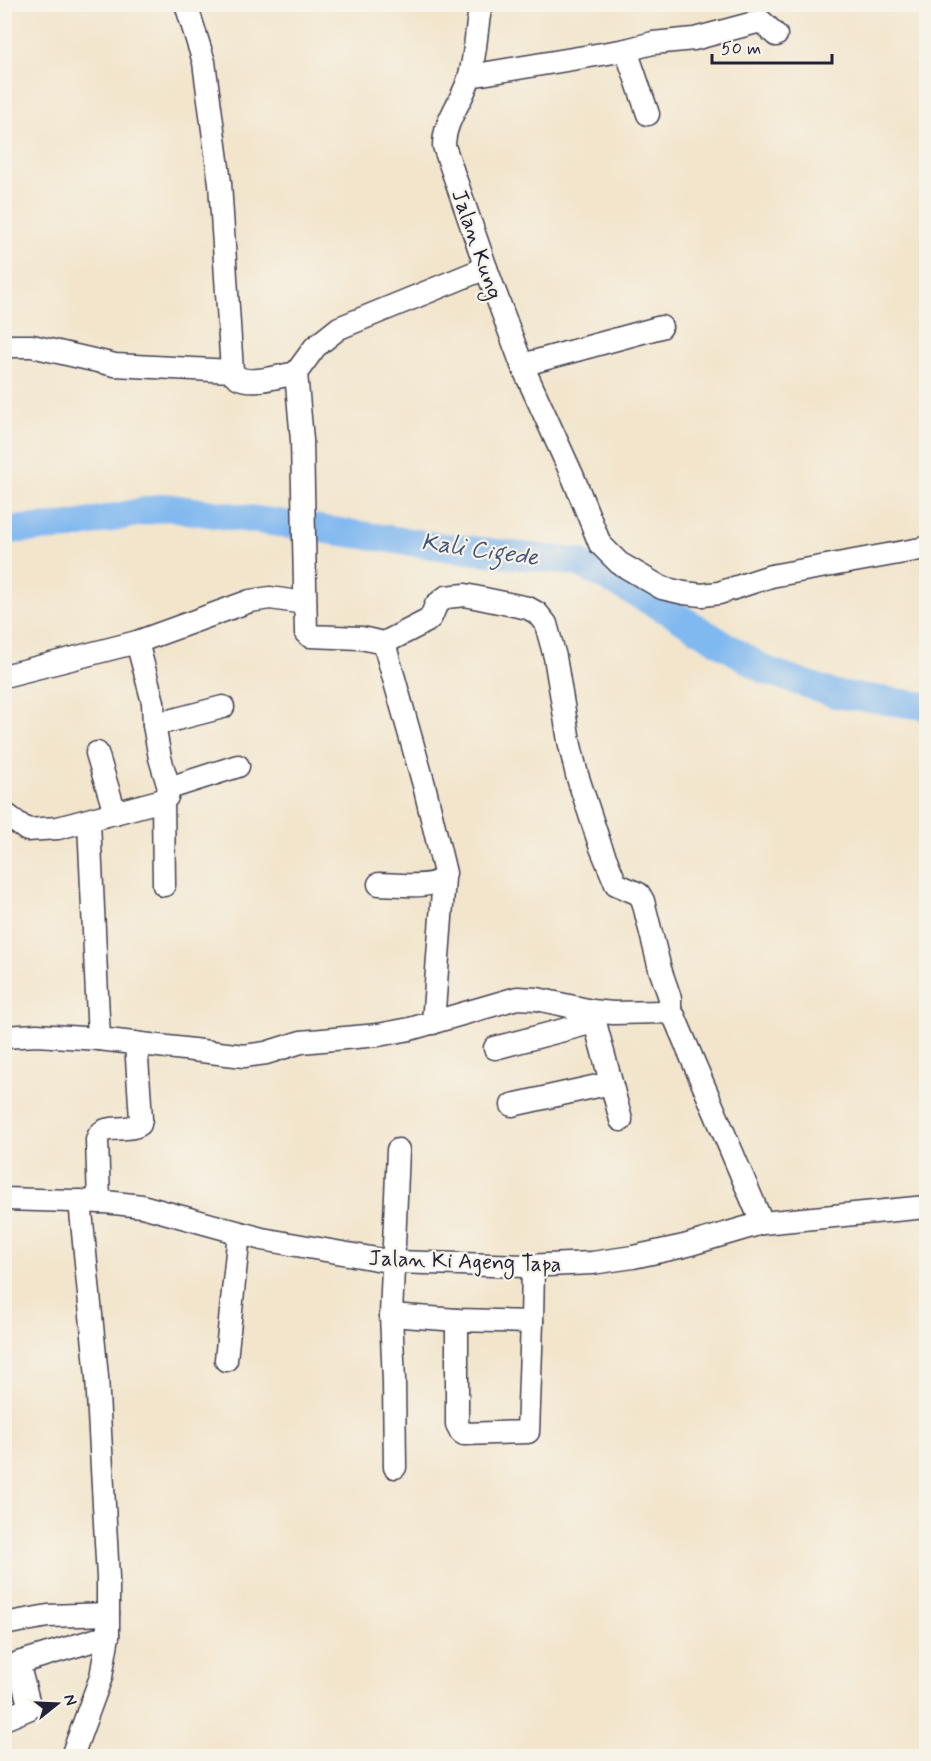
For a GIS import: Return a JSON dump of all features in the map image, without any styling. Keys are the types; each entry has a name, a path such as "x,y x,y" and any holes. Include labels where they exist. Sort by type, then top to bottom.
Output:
{"street":[{"path":"186,4 204,62 220,183 232,371 240,380 249,381 296,373"},
{"name":"Jalan Kung","path":"481,4 470,76 446,130 444,146 522,365 573,477 600,544 619,563 663,588 702,595 719,593 771,576 927,548"},
{"path":"470,76 626,50 653,43 688,40 761,21 776,35"},
{"path":"626,50 648,114"},
{"path":"486,268 339,328 315,347 296,373 305,505 304,603 307,635 361,638 384,643 427,621 436,605 450,595 465,595 528,608 541,617 546,624 555,657 577,775 600,845 616,884 639,894 643,901 660,969 670,998 670,1013"},
{"path":"522,365 661,327"},
{"path":"4,346 32,346 115,365 232,371"},
{"path":"4,676 137,642 250,601 270,598 304,603"},
{"path":"137,642 153,702 154,725 166,794 164,885"},
{"path":"384,643 424,785 445,873 433,1023"},
{"path":"154,725 223,707"},
{"path":"97,753 115,813"},
{"path":"4,813 27,830 58,828 88,822 238,765"},
{"path":"88,822 99,1039"},
{"path":"379,884 430,885 444,878"},
{"path":"4,1038 37,1035 99,1039 244,1056 301,1042 378,1035 433,1023 517,998 537,999 593,1017"},
{"path":"495,1048 593,1017 670,1013 678,1024 762,1223"},
{"path":"593,1017 621,1120"},
{"path":"72,1756 101,1677 108,1625 89,1202 98,1136 104,1129 130,1129 140,1124 135,1043"},
{"path":"512,1105 611,1083"},
{"path":"396,1467 391,1315 398,1150"},
{"name":"Jalan Ki Ageng Tapa","path":"4,1199 142,1206 238,1233 394,1262 533,1266 592,1263 633,1257 684,1246 762,1223 927,1207"},
{"path":"226,1360 238,1233"},
{"path":"457,1320 459,1429 464,1434 528,1432 533,1266"},
{"path":"391,1315 532,1322"},
{"path":"4,1624 56,1616 108,1625"},
{"path":"4,1719 30,1708 18,1663 108,1625"}],"waterway":[{"name":"Kali Cigede","path":"4,530 71,526 166,507 452,548 578,562 677,616 765,670 835,694 926,706"}]}
